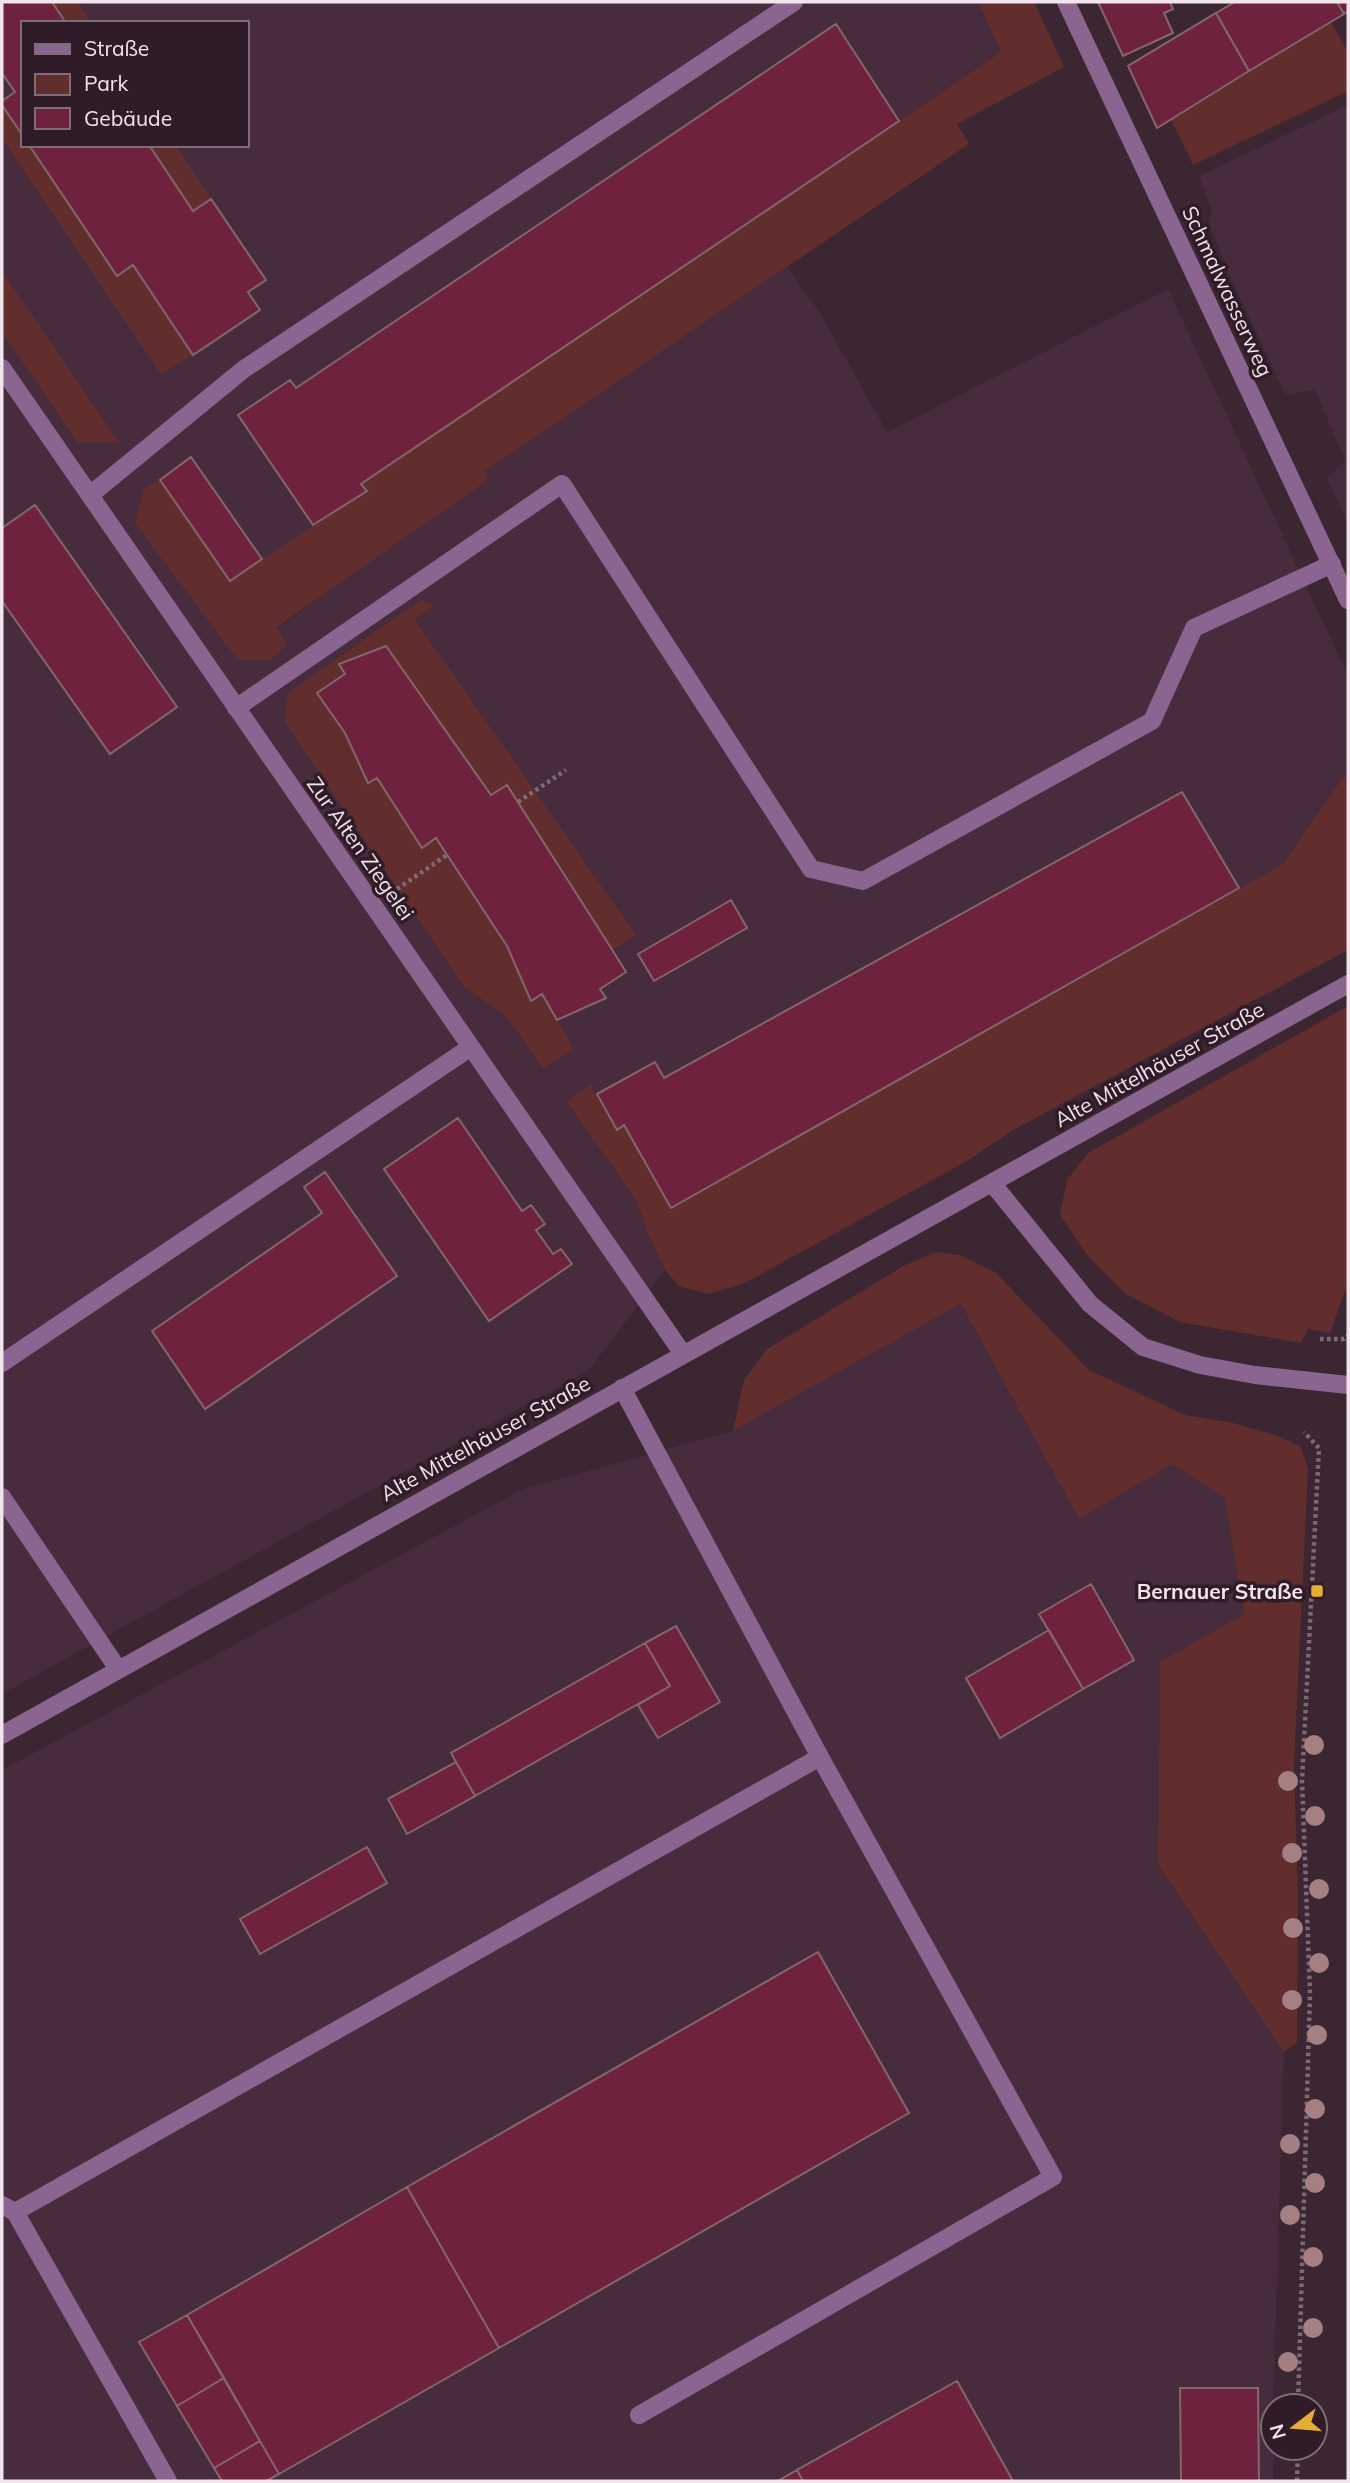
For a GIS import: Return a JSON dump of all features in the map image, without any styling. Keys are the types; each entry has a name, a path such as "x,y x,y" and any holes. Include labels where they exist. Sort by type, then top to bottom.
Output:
{"street":[{"path":"90,495 244,369 794,2"},
{"name":"Schmalwasserweg","path":"1066,2 1348,600"},
{"name":"Zur Alten Ziegelei","path":"2,368 683,1354"},
{"path":"236,708 562,484 811,869 863,881 1152,721 1194,628 1332,564"},
{"name":"Alte Mittelhäuser Straße","path":"2,1735 1348,984"},
{"path":"2,1363 471,1047"},
{"path":"992,1182 1090,1304 1143,1347 1200,1364 1241,1372 1348,1385"},
{"path":"622,1388 820,1757 1053,2177 639,2415"},
{"path":"2,1497 118,1669"},
{"path":"168,2481 8,2209 820,1757"}],"path":[{"path":"518,802 566,770"},
{"path":"397,889 447,855"},
{"path":"1320,1339 1344,1339 1348,1335"},
{"path":"1298,2392 1310,1993 1302,1780 1319,1448 1304,1432"},
{"path":"1297,2481 1298,2462"}],"shaded area":[{"path":"2,2 978,2 1001,52 362,483 367,491 230,581 160,480 144,488 287,645 277,628 488,479 484,472 787,267 820,313 887,432 1168,289 1348,676 1348,777 1343,777 1283,864 671,1208 624,1126 617,1130 590,1084 567,1102 636,1200 665,1270 589,1370 2,1694 2,331 118,441 2,271","holes":["435,605 414,620 636,935 613,951 600,989 605,998 557,1020 543,1068 505,1015 464,987 288,693"]},
{"path":"1348,105 1348,524 1327,479 1345,460 1315,390 1286,395 1232,281 1208,222 1212,212 1199,176"},
{"path":"961,1304 1079,1518 1172,1463 1225,1498 1244,1614 1160,1662 1158,1865 1284,2052 1273,2392 1259,2392 1259,2462 1273,2462 1273,2481 2,2481 2,1770 523,1489 733,1431"}],"green space":[{"path":"52,2 78,2 91,21 65,21"},
{"path":"978,2 1034,2 1064,67 957,124 969,144 485,471 488,480 277,627 287,645 270,660 238,660 135,523 144,488 160,480 230,581 366,491 361,483 1001,52"},
{"path":"1331,22 1348,52 1348,91 1193,165 1171,120"},
{"path":"2,105 21,133 21,147 30,147 116,275 133,265 193,355 161,374 2,139"},
{"path":"150,147 176,147 211,199 193,211"},
{"path":"2,271 119,442 77,442 2,332"},
{"path":"421,600 435,605 415,620 636,935 613,950 626,972 600,989 606,998 558,1020 574,1050 543,1068 505,1015 464,987 285,722 288,693"},
{"path":"1343,777 1348,777 1348,950 1013,1130 969,1160 743,1284 708,1294 679,1286 665,1270 636,1200 567,1102 590,1084 617,1129 624,1125 671,1207 1283,864"},
{"path":"1348,1006 1348,1283 1330,1333 1308,1329 1301,1343 1180,1322 1126,1294 1087,1255 1060,1215 1067,1180 1088,1153"},
{"path":"937,1252 959,1255 995,1272 1089,1370 1185,1415 1233,1423 1279,1436 1301,1447 1308,1469 1294,1764 1298,1896 1297,2042 1284,2052 1158,1865 1160,1662 1244,1614 1225,1498 1172,1464 1079,1519 961,1304 733,1431 744,1380 767,1349 905,1265"}],"building":[{"path":"2,2 52,2 65,21 21,21 21,133 2,105 2,101 15,92 2,73"},
{"path":"1098,2 1170,2 1173,9 1164,13 1173,33 1123,56"},
{"path":"1235,2 1337,2 1344,14 1249,71 1216,13"},
{"path":"1337,2 1348,2 1348,11 1344,14"},
{"path":"1216,13 1249,71 1157,128 1128,66"},
{"path":"836,24 899,121 361,484 367,491 313,525 238,415 290,380 296,388"},
{"path":"30,147 150,147 193,211 211,199 266,280 248,292 260,310 193,355 133,265 117,276"},
{"path":"191,457 262,559 230,581 160,480"},
{"path":"35,505 177,707 110,754 2,601 2,528"},
{"path":"386,646 491,795 507,785 613,951 626,972 600,989 606,998 557,1020 542,994 531,1001 507,946 436,838 422,848 377,778 368,783 345,733 317,693 345,674 339,664"},
{"path":"1182,792 1239,888 671,1208 624,1125 617,1130 597,1094 655,1062 664,1078"},
{"path":"731,900 747,928 654,981 638,954"},
{"path":"458,1118 522,1211 531,1205 545,1224 536,1230 553,1254 561,1249 572,1264 489,1321 384,1169"},
{"path":"325,1172 397,1276 205,1409 152,1331 322,1213 304,1187"},
{"path":"1091,1584 1134,1660 1083,1689 1039,1614"},
{"path":"676,1626 720,1702 658,1738 638,1705 670,1686 645,1643"},
{"path":"1049,1630 1083,1689 1000,1738 966,1678"},
{"path":"645,1643 670,1686 475,1796 451,1753"},
{"path":"456,1762 475,1796 407,1834 388,1799"},
{"path":"367,1847 387,1883 260,1954 240,1919"},
{"path":"818,1952 909,2113 499,2348 407,2187"},
{"path":"407,2187 499,2348 279,2474 187,2315"},
{"path":"187,2315 224,2378 177,2406 139,2342"},
{"path":"224,2378 260,2441 214,2468 177,2406"},
{"path":"957,2381 1013,2481 803,2481 797,2470"},
{"path":"1180,2388 1258,2388 1259,2481 1181,2481"},
{"path":"260,2441 279,2474 266,2481 222,2481 214,2468"},
{"path":"797,2470 803,2481 778,2481"}],"place":[{"name":"Bernauer Straße","path":"1317,1591"}]}
